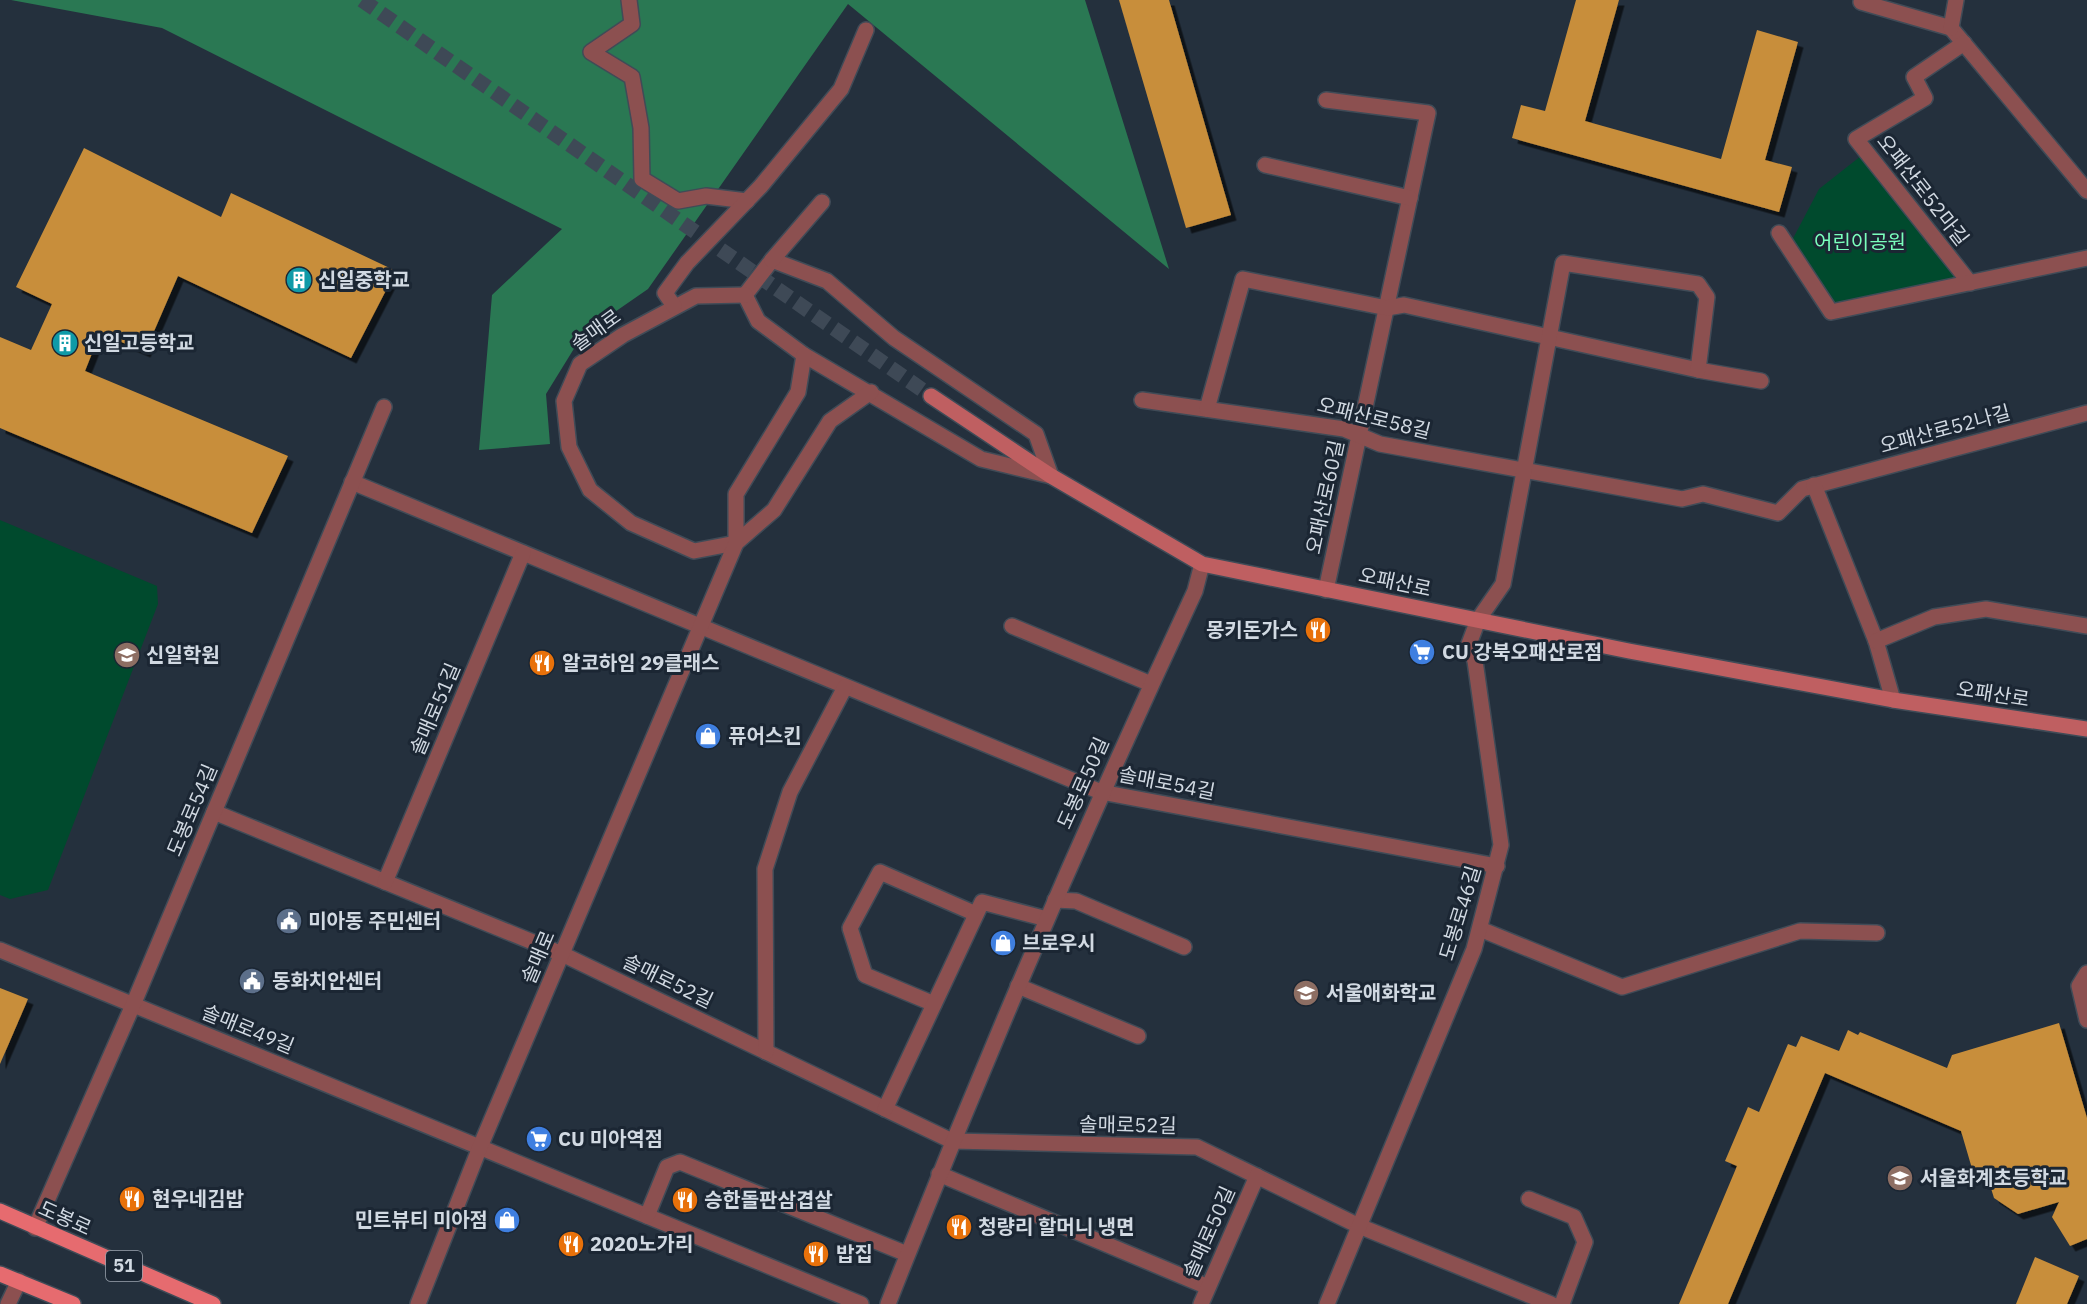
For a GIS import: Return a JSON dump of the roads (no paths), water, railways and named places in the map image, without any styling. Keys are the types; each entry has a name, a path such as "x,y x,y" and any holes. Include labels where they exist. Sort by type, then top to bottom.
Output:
{"main road":[{"name":"도봉로","path":"0,1211 213,1304"},
{"path":"0,1274 73,1304"}],"street":[{"path":"629,0 632,24 591,52 632,77 641,128 642,179 678,201 706,196 747,201"},
{"path":"1951,28 1956,0"},
{"path":"1861,2 1951,28 2087,191"},
{"path":"674,306 665,293 687,263 747,201 841,89 866,30"},
{"name":"오패산로52마길","path":"1964,43 1914,77 1925,98 1856,139 1970,283"},
{"name":"오패산로60길","path":"1326,100 1428,113 1326,590"},
{"path":"1265,165 1410,198"},
{"path":"822,202 745,295 758,321 804,356 871,392 981,459 1051,476"},
{"path":"1779,233 1831,312 2087,258"},
{"path":"772,260 827,281 894,338 1036,435 1051,476"},
{"path":"1478,620 1503,584 1563,263 1698,284 1707,297 1698,370"},
{"path":"1207,409 1243,279 1387,308 1404,305 1698,370 1761,381"},
{"name":"솔매로","path":"745,295 696,296 623,335 580,364 564,401 569,447 590,490 631,523 694,550 736,543 774,510 830,421 871,392"},
{"name":"솔매로","path":"418,1304 480,1147 736,543 736,494 798,392 804,356"},
{"name":"오패산로","path":"931,396 1051,476 1202,564 1893,700 2087,729"},
{"name":"오패산로58길","path":"1142,400 1344,429 1380,444 1682,498 1703,494 1778,513 1802,489 1814,485"},
{"name":"도봉로54길","path":"35,1228 133,1005 384,407"},
{"name":"오패산로52나길","path":"1814,485 2087,412"},
{"path":"352,482 701,627"},
{"path":"1814,485 1876,641 1893,700"},
{"name":"솔매로51길","path":"385,882 523,553"},
{"name":"도봉로50길","path":"888,1304 952,1141 1101,792 1195,591 1202,564"},
{"path":"1876,641 1934,617 1986,609 2087,626"},
{"name":"도봉로46길","path":"1327,1304 1480,929 1497,866 1501,844 1475,661 1469,644 1478,620"},
{"path":"1012,626 1152,684"},
{"name":"솔매로54길","path":"701,627 1101,792 1497,866"},
{"path":"766,1052 765,869 790,792 845,687"},
{"path":"214,812 562,954"},
{"path":"934,1004 865,975 850,928 880,872 975,914"},
{"path":"1055,900 1076,901 1184,947"},
{"path":"885,1109 982,902 1047,919"},
{"path":"1480,929 1622,987 1800,931 1877,933"},
{"name":"솔매로49길","path":"0,950 480,1147"},
{"name":"솔매로52길","path":"562,954 952,1141 1197,1148 1359,1226 1551,1304"},
{"path":"2083,980 2087,1020"},
{"path":"1018,986 1138,1036"},
{"path":"480,1147 861,1304"},
{"path":"647,1216 667,1167 680,1162 908,1254"},
{"path":"939,1174 1208,1287"},
{"name":"솔매로50길","path":"1201,1304 1257,1176"},
{"path":"1529,1199 1574,1217 1586,1242 1562,1304"},
{"path":"8,1304 19,1281"}],"tunnel":[{"path":"362,0 931,396"}],"place":[{"name":"신일중학교","path":"299,280"},
{"name":"신일고등학교","path":"65,343"},
{"name":"몽키돈가스","path":"1318,630"},
{"name":"CU 강북오패산로점","path":"1422,652"},
{"name":"신일학원","path":"127,655"},
{"name":"알코하임 29클래스","path":"542,663"},
{"name":"퓨어스킨","path":"708,736"},
{"name":"미아동 주민센터","path":"289,921"},
{"name":"브로우시","path":"1003,943"},
{"name":"동화치안센터","path":"252,981"},
{"name":"서울애화학교","path":"1306,993"},
{"name":"CU 미아역점","path":"539,1139"},
{"name":"서울화계초등학교","path":"1900,1178"},
{"name":"현우네김밥","path":"132,1199"},
{"name":"승한돌판삼겹살","path":"685,1200"},
{"name":"민트뷰티 미아점","path":"507,1220"},
{"name":"청량리 할머니 냉면","path":"959,1227"},
{"name":"2020노가리","path":"571,1244"},
{"name":"밥집","path":"816,1254"}],"park label":[{"name":"어린이공원","path":"1860,242"}]}
